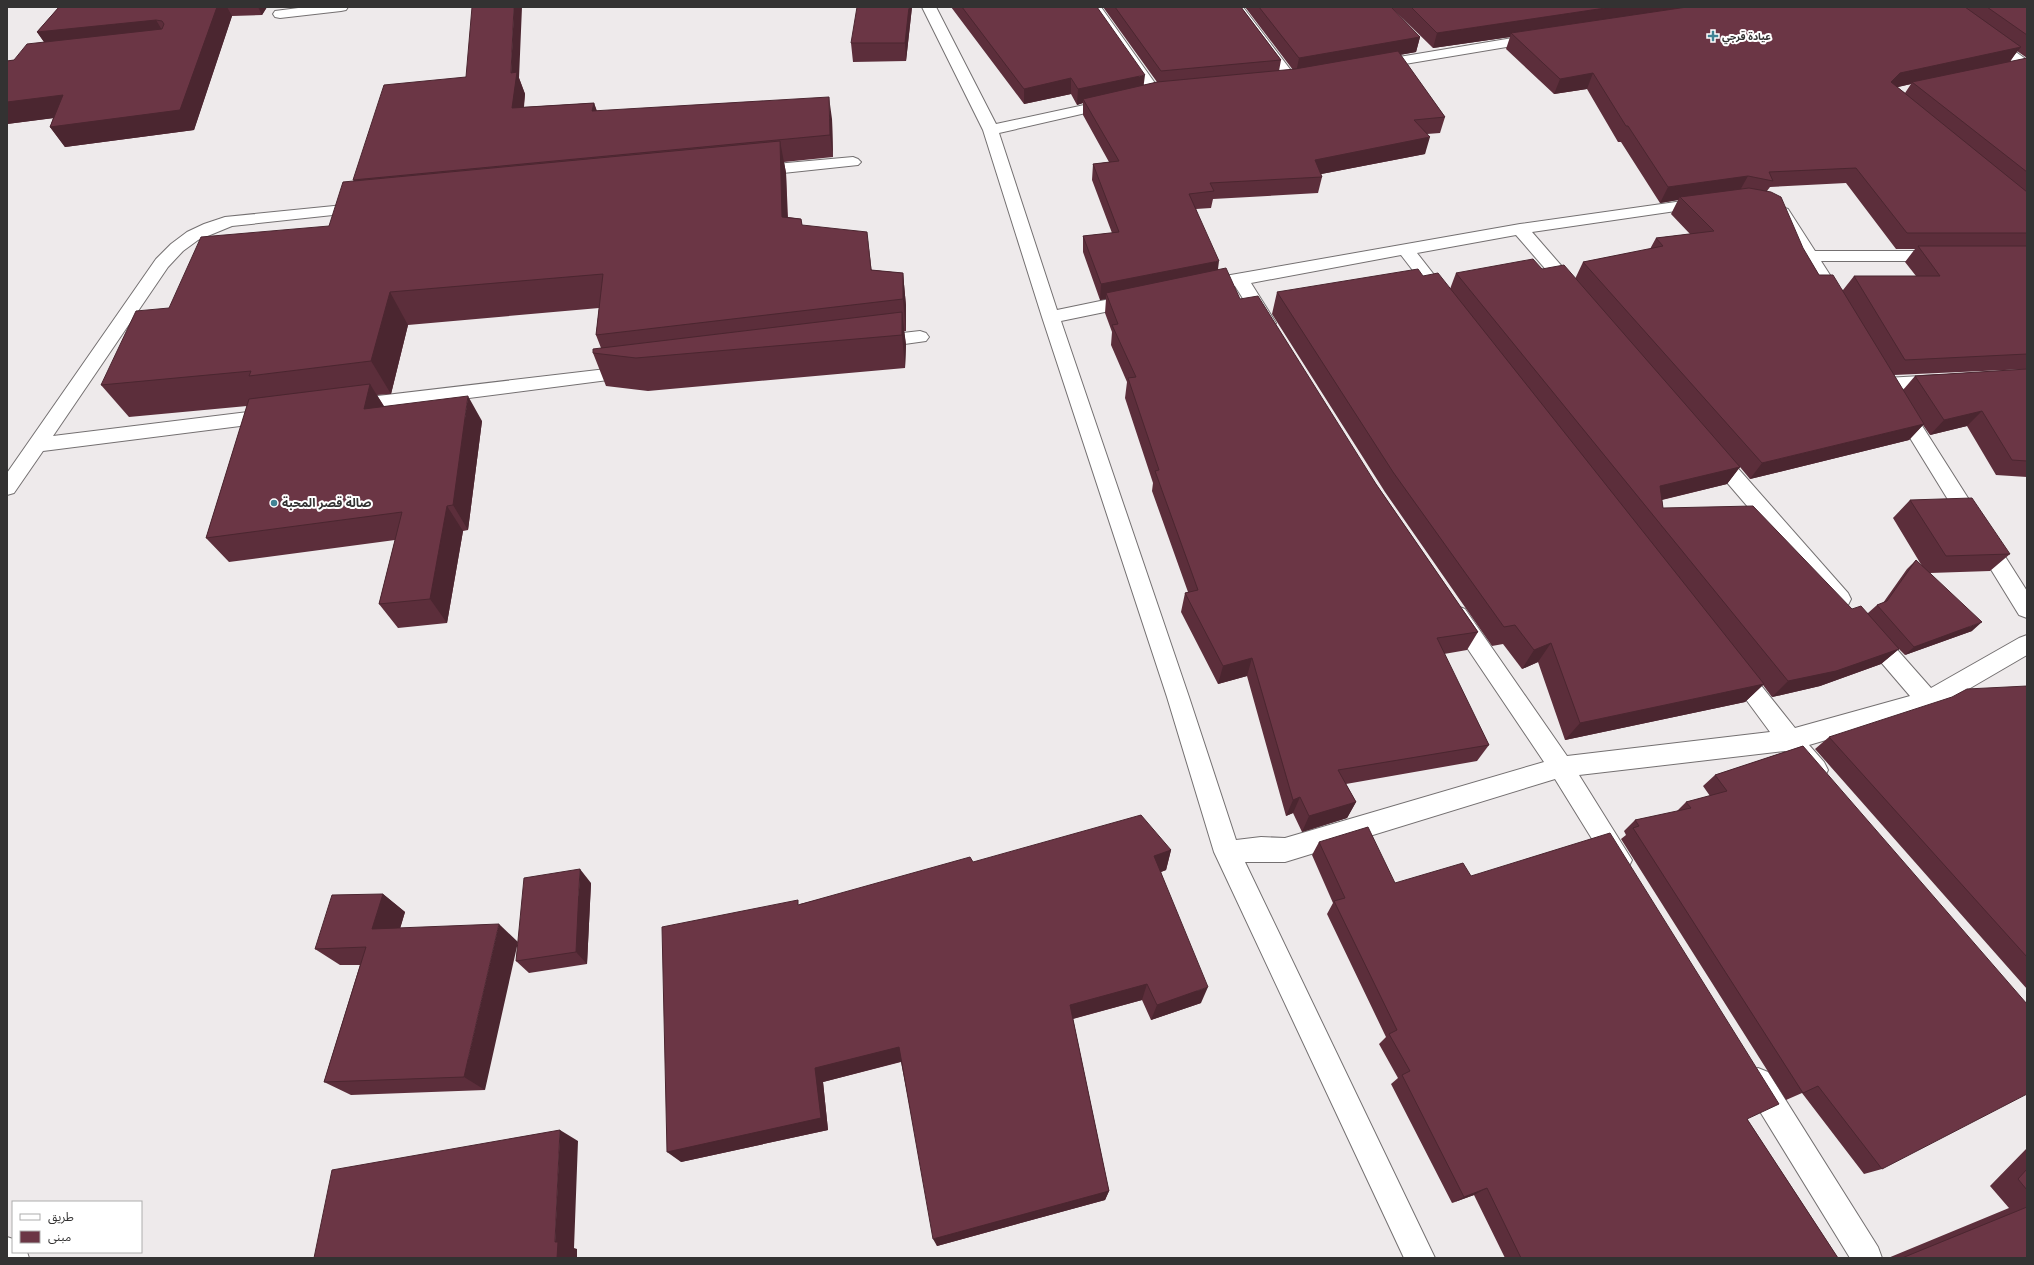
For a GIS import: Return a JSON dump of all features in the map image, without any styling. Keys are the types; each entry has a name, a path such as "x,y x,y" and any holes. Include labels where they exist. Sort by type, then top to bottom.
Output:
{"street":[{"path":"280,14 341,7"},
{"path":"929,7 992,130 1051,316 1178,696 1227,852 1420,1258"},
{"path":"1094,7 1155,93"},
{"path":"1236,7 1291,80"},
{"path":"1944,7 2026,66"},
{"path":"1360,68 1429,55 1555,36"},
{"path":"1418,44 1429,55"},
{"path":"2009,68 2026,66"},
{"path":"1276,82 1306,77"},
{"path":"1139,97 1155,93 1170,92"},
{"path":"992,130 1124,100"},
{"path":"743,172 853,162"},
{"path":"1187,289 1520,229 1723,201"},
{"path":"1766,203 1782,212 1848,317"},
{"path":"7,488 162,264 178,245 193,234 211,226 231,221 381,207"},
{"path":"1520,229 1583,302"},
{"path":"1406,250 1455,312"},
{"path":"1810,256 1957,256"},
{"path":"1240,279 1277,338"},
{"path":"1051,316 1149,297"},
{"path":"857,344 920,337"},
{"path":"336,408 652,370"},
{"path":"1957,380 1882,378 2027,609"},
{"path":"36,445 288,414"},
{"path":"1703,440 1928,701"},
{"path":"1444,596 1561,766 1632,881"},
{"path":"1227,852 1261,849 1285,850 1561,766 1790,740 1928,701 2027,644"},
{"path":"1722,653 1790,740 1831,787"},
{"path":"1745,1063 1867,1258"},
{"path":"7,1252 14,1258"}],"building":[{"path":"59,7 217,7 180,110 50,127 63,95 7,102 7,61 14,60 27,44 162,29 164,24 162,21 156,20 37,32"},
{"path":"472,7 514,7 511,73 517,72 512,108 594,103 592,111 829,97 830,135 353,180 384,85 466,77"},
{"path":"857,7 909,7 905,43 851,43"},
{"path":"962,7 1097,7 1145,75 1078,89 1071,78 1024,89"},
{"path":"1115,7 1241,7 1281,60 1161,71"},
{"path":"1259,7 1391,7 1420,37 1299,58"},
{"path":"1411,7 1612,7 1437,33"},
{"path":"1687,7 1965,7 2021,47 1900,73 1891,82 2027,192 2027,233 1907,233 1856,168 1769,172 1773,181 1748,176 1668,187 1628,126 1626,126 1593,73 1560,79 1511,33"},
{"path":"1987,7 2027,7 2027,35"},
{"path":"1398,51 1445,117 1414,120 1430,137 1315,160 1322,177 1210,183 1214,191 1189,194 1219,261 1101,284 1083,236 1119,232 1093,164 1119,161 1083,99 1157,82 1295,69"},
{"path":"2027,58 2027,172 1912,82"},
{"path":"780,141 782,217 801,219 802,225 867,232 871,270 903,273 903,299 596,335 603,274 390,292 371,361 249,376 251,371 101,385 136,311 169,308 201,237 329,226 343,182"},
{"path":"1749,188 1771,192 1781,197 1803,248 1819,275 1833,275 1924,424 1762,463 1583,262 1663,246 1656,238 1714,231 1680,197"},
{"path":"1918,246 2027,246 2027,354 1905,360 1854,276 1940,276"},
{"path":"1533,259 1542,269 1564,265 1740,467 1660,486 1663,508 1753,506 1852,609 1861,606 1899,649 1836,671 1788,681 1456,273"},
{"path":"1226,268 1240,299 1258,296 1376,484 1478,632 1437,638 1489,745 1338,770 1356,802 1309,816 1300,797 1293,800 1252,658 1223,666 1185,593 1198,590 1155,471 1159,470 1128,378 1136,377 1112,325 1118,324 1106,293"},
{"path":"1418,269 1423,276 1438,273 1764,684 1580,723 1551,643 1534,650 1515,625 1504,627 1393,472 1277,292"},
{"path":"902,312 902,335 636,358 593,353 593,349"},
{"path":"2027,369 2027,461 2012,460 1982,411 1944,420 1915,376"},
{"path":"370,384 364,409 468,396 453,505 447,506 430,599 379,604 402,512 206,538 249,399"},
{"path":"1972,498 2010,554 1946,556 1910,500"},
{"path":"1916,560 1982,622 1914,647 1877,605 1887,601"},
{"path":"2027,686 2027,957 1829,737 1952,697 1967,689"},
{"path":"1803,746 2027,1004 2027,1094 1882,1169 1818,1086 1803,1093 1633,828 1639,826 1635,820 1691,808 1686,802 1727,791 1715,775"},
{"path":"1141,815 1171,850 1154,856 1208,987 1157,1005 1147,984 1070,1005 1109,1191 933,1239 899,1047 815,1068 821,1118 667,1152 662,927 798,900 798,905 970,857 973,862"},
{"path":"1368,827 1395,883 1463,863 1471,876 1610,833 1779,1104 1747,1119 1838,1258 1521,1258 1487,1188 1464,1197 1402,1075 1410,1071 1389,1034 1397,1030 1334,901 1345,898 1319,842"},
{"path":"580,869 576,952 516,961 524,878"},
{"path":"383,894 372,929 499,924 464,1077 324,1082 366,947 315,949 332,895"},
{"path":"560,1130 555,1242 558,1242 557,1258 314,1258 332,1170"},
{"path":"2027,1169 2027,1190 2018,1179"},
{"path":"2027,1207 2027,1258 1902,1258"}],"place":[{"name":"عيادة قرجي","path":"1713,36"},
{"name":"صالة قصر المحبة","path":"274,503"}]}
